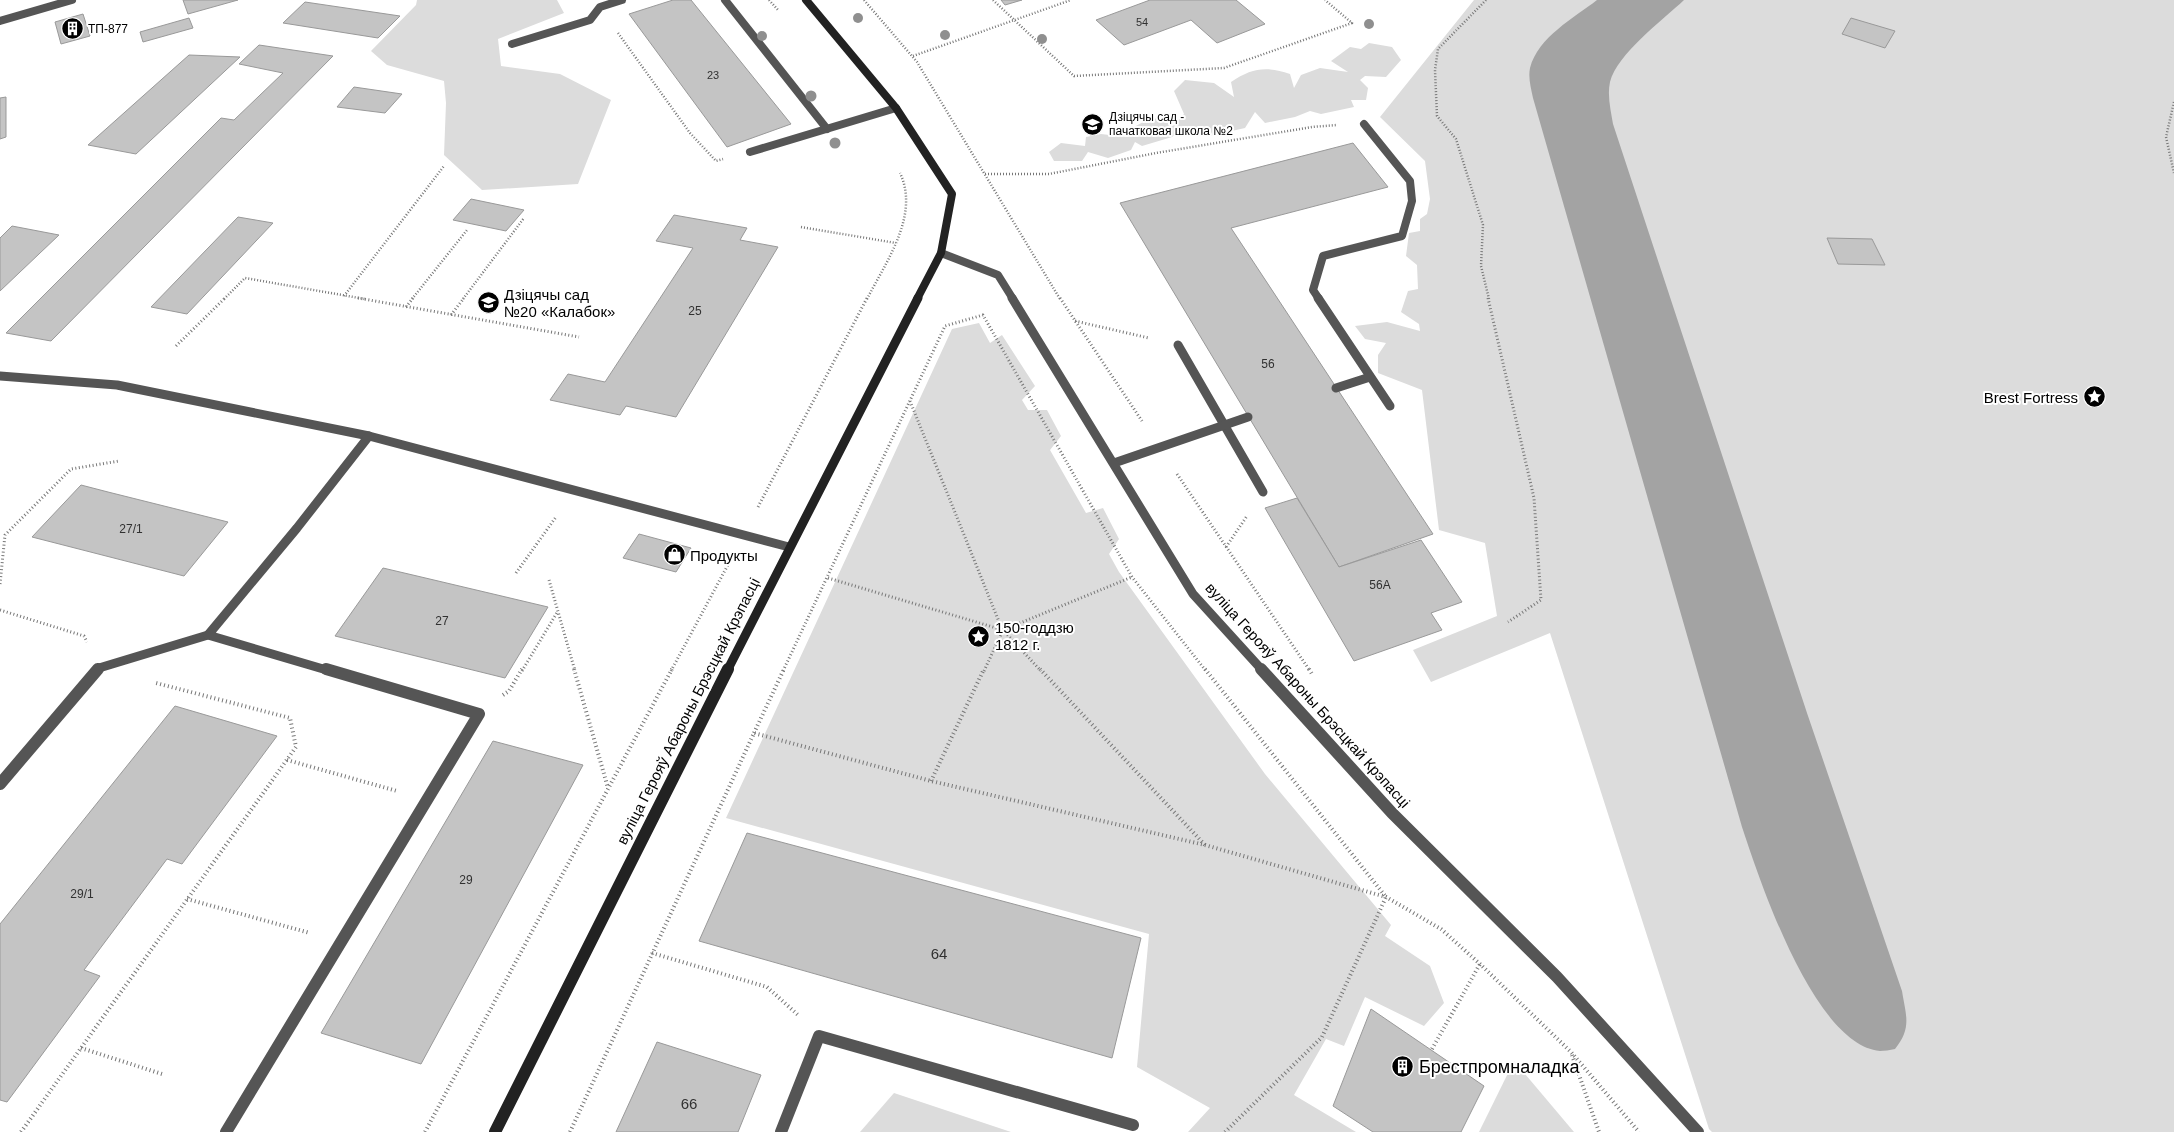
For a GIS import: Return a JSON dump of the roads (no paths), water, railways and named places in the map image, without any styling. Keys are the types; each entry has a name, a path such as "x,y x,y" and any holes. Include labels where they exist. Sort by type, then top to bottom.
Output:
{"main road":[{"name":"вуліца Герояў Абароны Брэсцкай Крэпасці","path":"495,1132 789,547 941,253 952,194 896,108 806,0"}],"street":[{"path":"0,20 72,0"},
{"path":"594,0 600,7"},
{"path":"512,44 590,20 600,7 622,0"},
{"path":"725,0 827,129"},
{"path":"750,152 896,108"},
{"path":"1364,124 1410,182 1412,201 1402,236 1324,256 1313,290 1390,406"},
{"name":"вуліца Герояў Абароны Брэсцкай Крэпасці","path":"941,253 998,275 1193,594 1392,813 1557,977 1698,1132"},
{"path":"1178,345 1263,492"},
{"path":"0,376 117,385 369,436 789,547"},
{"path":"1336,388 1370,377"},
{"path":"1114,463 1248,417"},
{"path":"208,635 369,436"},
{"path":"0,784 99,668 208,635 479,714 226,1132"},
{"path":"781,1132 819,1036 1133,1125"}],"place":[{"name":"ТП-877","path":"72,29"},
{"name":"Дзіцячы сад - пачатковая школа №2","path":"1093,124"},
{"name":"Дзіцячы сад №20 «Калабок»","path":"488,303"},
{"name":"Brest Fortress","path":"2094,397"},
{"name":"Продукты","path":"674,555"},
{"name":"150-годдзю 1812 г.","path":"979,636"},
{"name":"Брестпромналадка","path":"1403,1067"}]}
